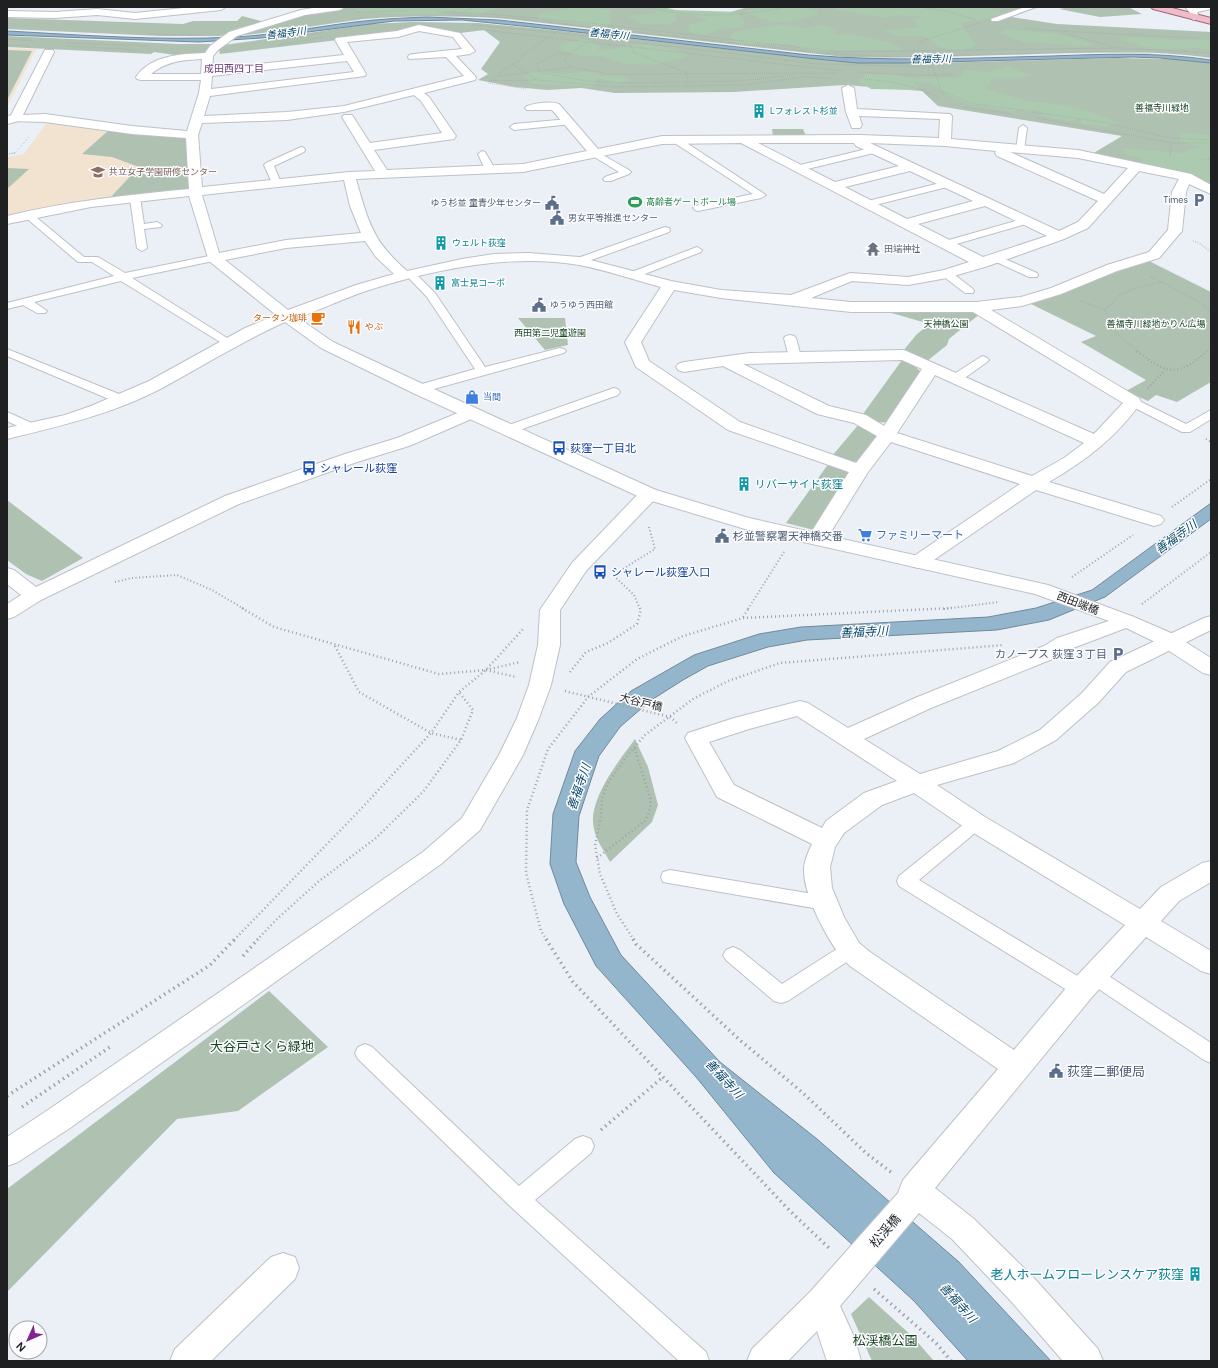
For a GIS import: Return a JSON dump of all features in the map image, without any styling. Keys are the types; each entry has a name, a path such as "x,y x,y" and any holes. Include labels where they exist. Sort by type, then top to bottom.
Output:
{"main road":[{"path":"1156,7 1193,12 1211,21"}],"street":[{"path":"7,14 55,15 97,12 135,16 221,7"},
{"path":"340,7 304,12 266,23 230,36 220,43 208,56 205,93 198,120 192,135 196,199 214,258 286,244 369,236"},
{"path":"280,8 304,12"},
{"path":"205,93 361,74 340,40 398,34 419,28 456,35 470,51 413,57"},
{"path":"398,34 421,70"},
{"path":"11,120 49,52"},
{"path":"198,120 287,116 344,109 471,78 448,53"},
{"path":"208,56 173,58 151,68 141,77 207,75 351,57"},
{"path":"848,88 857,139 875,150 1060,236"},
{"path":"366,147 450,136 425,99 415,91"},
{"path":"531,108 555,106 596,154"},
{"path":"852,112 946,116 945,142"},
{"path":"348,117 383,174"},
{"path":"11,120 52,118 132,130 192,135"},
{"path":"742,139 982,262"},
{"path":"7,220 91,203 276,183 349,176 522,168 662,140 857,139 945,142 1020,150 1078,154 1186,178 1211,190"},
{"path":"987,147 1106,200"},
{"path":"792,300 850,277 908,281 947,274 1060,236 1083,224 1137,166"},
{"path":"832,186 911,167"},
{"path":"349,176 357,206 369,236 381,254 407,276"},
{"path":"7,434 30,427 69,419 97,410 154,385 204,359 229,343 252,331 286,316 361,288 462,263 494,258 529,257 579,261 670,285 721,294 851,307 976,307 1022,301 1056,291 1112,268 1154,255 1175,231 1179,192 1186,178"},
{"path":"906,223 985,202"},
{"name":"西田端橋","path":"214,258 286,316 326,345 419,390 649,494 745,523 1043,590 1119,619 1170,642 1211,668"},
{"path":"670,285 633,342 642,364 734,426 860,470"},
{"path":"918,562 1034,483 1070,462 1097,442 1133,402 976,307"},
{"path":"684,367 750,358 904,355 1097,442"},
{"path":"725,361 823,410 860,419 887,435 1154,520"},
{"path":"816,539 860,470 887,435 931,368"},
{"path":"7,613 34,596 232,500 351,458 403,442 470,413"},
{"path":"7,1153 59,1119 432,858 472,824 511,755 528,718 548,687 550,610 579,567 649,494"},
{"path":"7,574 34,596"},
{"path":"846,738 944,694 1052,651 1065,643 1119,619"},
{"path":"1017,1067 860,959 850,950 832,919 819,888 817,867 826,840 835,827 873,799 917,783 1006,757 1048,735 1090,698 1118,667 1211,622"},
{"path":"826,840 725,791 696,738 742,723 800,708 976,822 1211,964"},
{"name":"松渓橋","path":"764,1361 822,1303 1088,982 1170,894 1211,870"},
{"path":"913,1195 963,1229 1022,1288 1086,1361"},
{"path":"187,1361 283,1268"},
{"path":"822,1303 838,1339 844,1361"}],"lane":[{"path":"995,20 1032,7"},
{"path":"1193,12 1211,7"},
{"path":"514,127 569,122"},
{"path":"1020,150 1023,128"},
{"path":"676,140 764,197 698,208"},
{"path":"276,183 269,164 301,150"},
{"path":"799,168 875,150"},
{"path":"482,154 490,169"},
{"path":"596,154 626,172 608,178"},
{"path":"868,204 948,184"},
{"path":"135,198 142,248"},
{"path":"710,205 722,213"},
{"path":"28,215 82,260 94,258 229,343"},
{"path":"946,244 1026,221"},
{"path":"139,227 156,225"},
{"path":"579,261 652,235 663,234"},
{"path":"633,275 697,250"},
{"path":"7,306 57,292 214,258"},
{"path":"996,258 1033,275"},
{"path":"947,274 969,290"},
{"path":"407,276 431,295 482,371"},
{"path":"25,301 41,311"},
{"path":"790,338 795,357"},
{"path":"419,390 482,371 560,351"},
{"path":"7,352 120,400"},
{"path":"955,379 983,360"},
{"path":"507,430 614,392"},
{"path":"1133,402 1186,429 1211,414"},
{"path":"7,416 30,427"},
{"path":"976,822 906,881 1088,982 1211,1054"},
{"path":"670,877 825,903"},
{"path":"733,955 781,995 850,950"},
{"path":"365,1053 519,1200 697,1361"},
{"path":"519,1200 583,1146"}],"path":[{"path":"463,13 474,7"},
{"path":"647,7 667,13 719,17 763,12 788,7"},
{"path":"919,7 946,11 984,22 922,41 916,46 933,67 938,76 941,91 940,98"},
{"path":"532,90 485,83 519,61 523,55 550,37 570,21"},
{"path":"466,25 820,64 866,67 933,67"},
{"path":"476,28 848,72"},
{"path":"634,28 831,51 880,52 1118,48 1211,53"},
{"path":"1026,28 1057,31 1204,38"},
{"path":"1057,31 1118,48"},
{"path":"280,39 322,33"},
{"path":"274,46 328,36"},
{"path":"571,67 564,60 569,54 589,41"},
{"path":"61,43 154,46"},
{"path":"7,45 34,46"},
{"path":"65,46 142,50"},
{"path":"631,46 634,52 687,73"},
{"path":"897,57 1141,53 1211,60"},
{"path":"538,72 537,64 556,54 569,54"},
{"path":"498,76 571,67 609,74 841,73"},
{"path":"538,72 587,81 629,83 740,81 811,74"},
{"path":"856,72 938,76 954,74"},
{"path":"687,73 688,82"},
{"path":"489,81 537,80"},
{"path":"941,91 974,104 1021,110"},
{"path":"1029,112 1103,122 1170,138 1211,140"},
{"path":"1211,312 1202,303 1162,282 1139,287 1121,294 1105,310 1118,335 1142,355 1165,370 1177,369 1193,363 1211,348"},
{"path":"951,1361 936,1343 854,1265 790,1211 573,982 541,931 526,872 527,810 548,749 588,697 636,659 683,636 743,618 943,609 990,604 1020,597 1043,590 1077,575 1211,479"},
{"path":"548,687 586,652 608,642 637,624 641,610 634,596 612,575 655,549 649,528 654,512 669,501"},
{"path":"743,618 796,534"},
{"path":"1146,602 1211,552"},
{"path":"111,583 132,578 177,575 212,590 274,627 439,674 486,670 523,661"},
{"path":"7,1096 210,965 360,810 431,733 459,692 486,670 526,626"},
{"path":"334,645 359,692 431,733 461,740"},
{"name":"大谷戸橋","path":"486,670 667,717"},
{"path":"237,960 244,956 277,919 318,882 376,838 422,792 461,740 474,710 459,692"},
{"path":"598,858 646,820 650,809 651,800 634,748"},
{"path":"20,1108 112,1045"},
{"path":"583,1146 663,1077"}],"shaded area":[{"path":"7,48 36,49 7,107"},
{"name":"共立女子学園研修センター","path":"48,121 109,130 189,188 7,218 7,157 24,154"}],"green space":[{"path":"350,7 657,7 666,11 727,13 748,7 1038,7 1011,17 1057,24 1211,32 1211,58 1176,54 1122,52 929,57 845,57 498,18 465,17 415,16 364,19 244,35 255,28 281,19"},
{"path":"357,7 502,7 474,15 453,10 441,14 402,14 356,11"},
{"path":"579,7 594,7 611,10 609,18 612,23 603,26 537,19 539,14"},
{"path":"651,7 664,7 675,10 740,12 739,17 745,22 742,28 726,28 703,35 687,31 690,24 708,21 693,15 673,15 678,20 668,24 641,24 627,16 657,13"},
{"path":"760,7 808,7 807,8 817,11 818,15 796,21 780,22 764,19 743,11"},
{"path":"834,7 984,7 1005,13 988,19 961,23 977,46 958,51 938,47 926,37 900,36 881,31 919,27 913,20 924,17 900,15 884,18 837,10"},
{"path":"1070,7 1128,7 1142,14 1100,17 1059,9"},
{"path":"242,16 265,22 238,28 221,36 161,36 7,29 7,18 183,24 193,21 237,21"},
{"name":"善福寺川緑地","path":"411,22 478,23 543,29 844,62 932,63 1117,58 1170,59 1211,63 1211,183 1092,154 1122,136 938,106 922,91 845,85 734,92 615,93 581,88 547,90 515,87 478,80 488,74 481,69 500,42 484,30 460,33 416,26 397,33 220,54 219,49 224,45 371,24"},
{"path":"785,24 806,28 823,25 837,30 833,34 858,35 892,43 904,50 848,50 816,52 787,44 737,44 730,35 737,31"},
{"path":"1006,29 1058,34 1096,44 1089,46 1023,42 999,33"},
{"path":"7,36 178,44 212,44 202,55 175,55 154,52 151,54 7,47"},
{"path":"1136,37 1177,40 1211,40 1211,50 1196,48 1165,49 1138,46 1139,44 1119,39"},
{"path":"583,39 599,45 598,50 603,51 630,45 649,45 688,54 685,57 652,65 626,64 601,56 581,56 561,50 561,44"},
{"path":"7,50 32,51 7,100"},
{"path":"1010,66 1021,72 1034,74 1021,78 993,77 986,89 1028,101 1062,105 1091,112 1119,123 1104,127 1083,124 1080,119 1069,121 1042,116 1041,111 1021,109 1012,112 972,105 948,96 933,83 914,82 919,90 871,89 858,81 866,75 888,74 921,79 961,77 964,70 989,72"},
{"path":"531,70 565,74 587,71 603,76 621,75 632,80 615,84 599,78 592,87 533,84 523,77"},
{"path":"772,129 803,129 806,136 773,136"},
{"path":"109,130 187,137 189,188 184,191 109,199 139,167 112,157 82,154"},
{"path":"1179,132 1211,135 1211,183 1203,183 1170,170 1142,162 1143,158 1127,155 1121,148 1181,153 1200,147 1180,141"},
{"path":"7,168 29,169 7,189"},
{"name":"善福寺川緑地かりん広場","path":"1149,261 1211,292 1211,382 1177,402 1156,395 1148,401 1126,391 1146,380 1081,342 1096,336 1027,302"},
{"name":"天神橋公園","path":"969,309 981,313 949,339 947,345 926,362 903,351 917,334 930,324 888,312"},
{"name":"西田第二児童遊園","path":"518,318 565,318 568,345 545,350"},
{"path":"902,360 912,364 921,372 887,422 877,422 863,414"},
{"path":"859,424 877,435 878,441 860,461 851,462 832,456"},
{"path":"829,463 847,469 850,477 814,530 786,523"},
{"path":"7,500 83,558 42,581 26,574 7,560"},
{"path":"635,739 648,767 658,805 652,822 610,862 595,833 593,818 595,806 613,769"},
{"name":"大谷戸さくら緑地","path":"269,991 328,1047 238,1111 177,1119 7,1292 7,1189"},
{"name":"松渓橋公園","path":"869,1297 913,1337 934,1361 872,1361 851,1314"}],"water":[{"name":"善福寺川","path":"427,17 499,20 809,55 839,57 930,59 1131,54 1191,57 1211,60 1211,63 1133,57 857,63 462,20 394,21 261,38 199,42 7,35 7,31 149,38 234,37 280,33 364,21"},
{"name":"善福寺川","path":"1211,503 1211,519 1105,597 1049,620 997,630 807,640 768,647 708,666 650,701 620,727 599,756 579,816 576,862 590,897 621,955 720,1062 817,1139 959,1262 1051,1361 968,1361 914,1301 774,1173 696,1077 596,966 564,904 550,864 553,814 575,751 600,719 631,691 694,655 759,634 801,627 988,617 1036,608 1092,590"}],"place":[{"name":"Lフォレスト杉並","path":"759,111"},
{"name":"共立女子学園研修センター","path":"98,172"},
{"name":"Times","path":"1199,200"},
{"name":"高齢者ゲートボール場","path":"635,202"},
{"name":"ゆう杉並 童青少年センター","path":"552,203"},
{"name":"男女平等推進センター","path":"557,218"},
{"name":"ウェルト荻窪","path":"441,243"},
{"name":"田端神社","path":"873,249"},
{"name":"富士見コーポ","path":"440,283"},
{"name":"ゆうゆう西田館","path":"539,305"},
{"name":"タータン珈琲","path":"318,318"},
{"name":"やぶ","path":"354,327"},
{"name":"当間","path":"472,397"},
{"name":"荻窪一丁目北","path":"559,448"},
{"name":"シャレール荻窪","path":"309,468"},
{"name":"リバーサイド荻窪","path":"744,484"},
{"name":"ファミリーマート","path":"865,535"},
{"name":"杉並警察署天神橋交番","path":"722,536"},
{"name":"シャレール荻窪入口","path":"600,572"},
{"name":"カノープス 荻窪３丁目","path":"1118,654"},
{"name":"荻窪二郵便局","path":"1056,1071"},
{"name":"老人ホームフローレンスケア荻窪","path":"1195,1274"}],"district":[{"name":"成田西四丁目","path":"234,68"}]}
